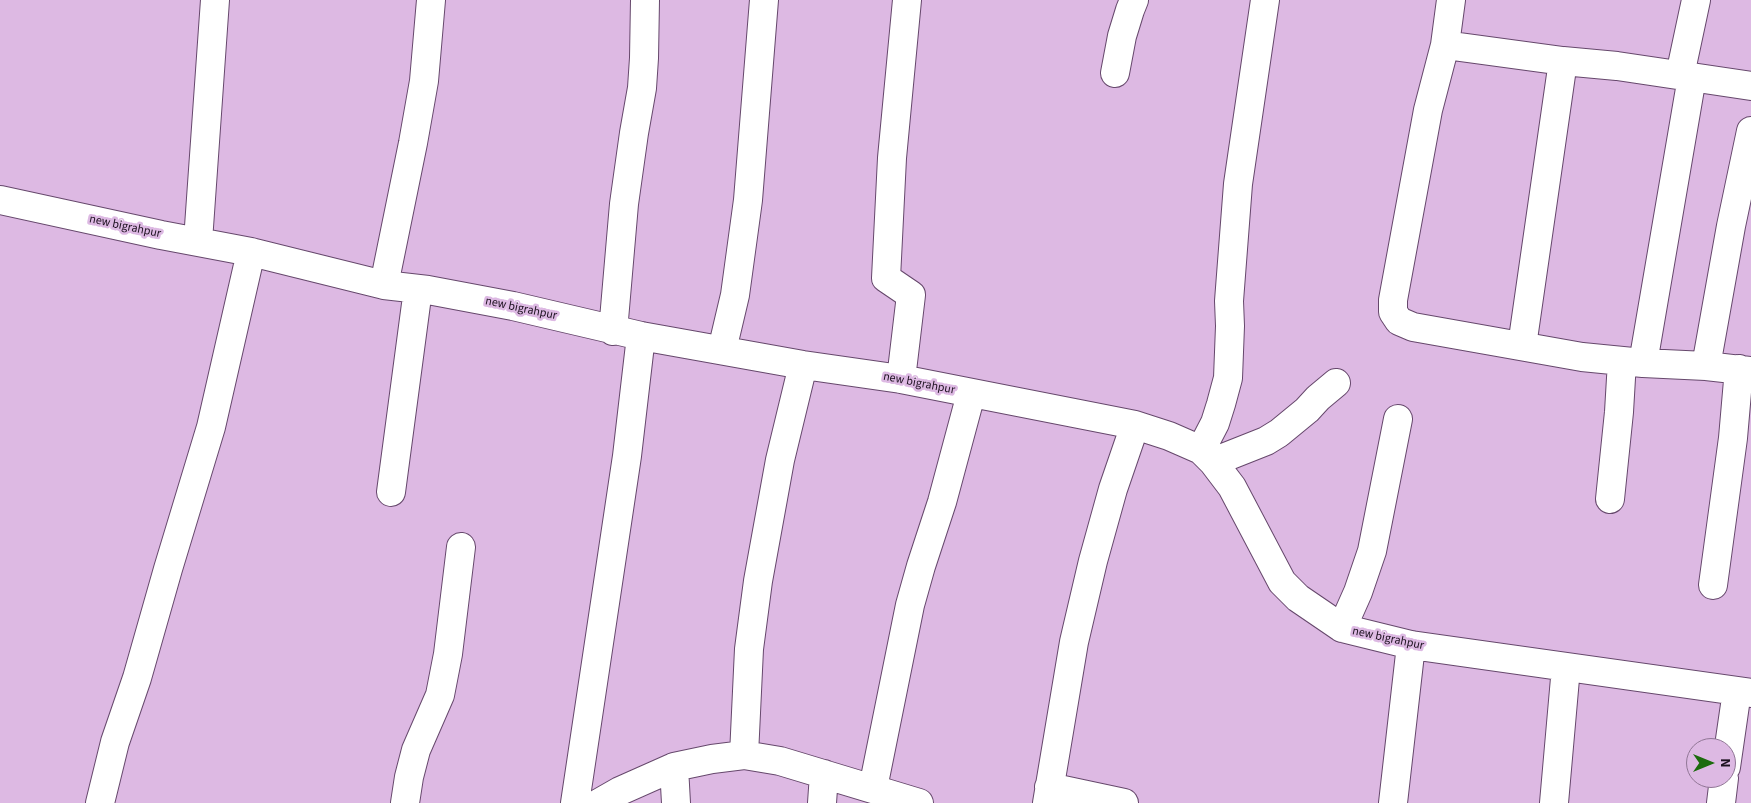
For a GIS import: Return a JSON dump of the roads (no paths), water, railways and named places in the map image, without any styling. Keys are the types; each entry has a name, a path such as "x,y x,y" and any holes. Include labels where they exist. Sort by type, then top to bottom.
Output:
{"street":[{"path":"198,241 215,0"},
{"path":"384,285 424,81 431,0"},
{"path":"614,331 624,204 642,88 645,50 645,0"},
{"path":"722,350 735,295 748,200 764,0"},
{"path":"901,379 910,295 886,278 892,158 907,0"},
{"path":"1115,73 1122,36 1134,0"},
{"path":"1265,0 1238,184 1229,301 1228,378 1207,456 1266,441 1307,410 1336,383"},
{"path":"1451,0 1445,45 1428,110 1393,300 1393,312 1399,322 1413,327 1582,357 1745,370 1733,438 1713,585"},
{"path":"1610,499 1619,412 1632,362 1654,305 1696,0"},
{"path":"1445,45 1751,86"},
{"path":"1522,346 1563,61"},
{"path":"1706,366 1751,130"},
{"name":"new bigrahpur","path":"0,200 161,235 251,252 384,285 418,289 513,306 614,331 901,379 1135,425 1169,436 1207,456 1232,487 1282,582 1298,598 1342,628 1411,645 1744,692"},
{"path":"100,803 115,742 137,678 211,427 251,252"},
{"path":"391,492 418,289"},
{"path":"574,803 627,456 641,336"},
{"path":"744,755 748,648 758,581 780,460 803,364"},
{"path":"874,788 910,605 942,502 972,394"},
{"path":"1342,628 1358,592 1372,550 1398,419"},
{"path":"1124,803 1048,795 1074,642 1113,489 1135,425"},
{"path":"405,803 416,750 440,695 448,654 461,547"},
{"path":"1393,803 1411,645"},
{"path":"1554,803 1566,668"},
{"path":"1733,738 1744,692"},
{"path":"599,803 620,791 674,767 744,755 780,761 919,803"},
{"path":"674,767 676,803"},
{"path":"822,803 824,774"},
{"path":"1721,803 1723,788"}]}
